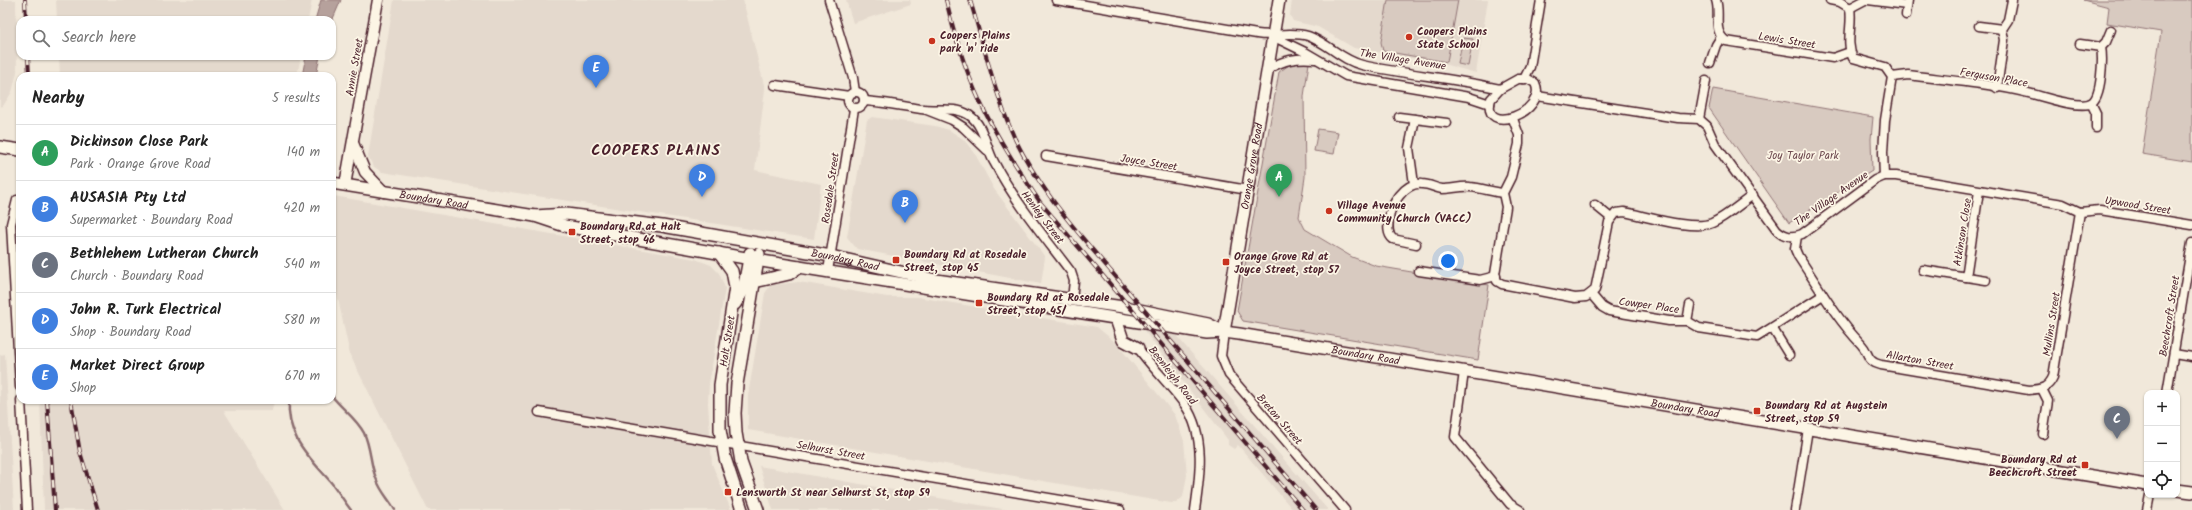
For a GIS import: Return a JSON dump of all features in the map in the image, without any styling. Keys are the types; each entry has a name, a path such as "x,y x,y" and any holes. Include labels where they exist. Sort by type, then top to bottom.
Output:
{"main road":[{"name":"Orange Grove Road","path":"1224,332 1279,0"},
{"path":"0,147 16,149"},
{"name":"Boundary Road","path":"336,184 535,216 565,226 799,267 1207,334 1224,332"},
{"name":"Boundary Road","path":"535,216 566,214 632,221 830,256 936,280 1072,299 1204,324 1224,332 2144,484"},
{"name":"Halt Street","path":"742,510 729,474 721,443 719,415 720,385 732,308 744,291 756,244"},
{"path":"719,253 729,266 735,279 732,308"},
{"name":"Halt Street","path":"753,259 754,282 735,401 738,446 746,478 758,510"},
{"path":"754,282 789,274 799,267"},
{"path":"1116,319 1123,340 1138,348"},
{"path":"2180,490 2192,492"}],"street":[{"name":"Annie Street","path":"345,186 378,0"},
{"path":"775,85 852,94 861,94 864,101 861,107 854,109 848,104 852,94 853,78 829,0"},
{"path":"1056,0 1274,36 1306,52 1346,76 1469,97 1490,104"},
{"path":"1524,79 1530,67 1541,0"},
{"path":"1710,63 1716,44 1721,37 1717,21 1718,7 1716,0"},
{"path":"1830,0 1840,2 1850,8"},
{"path":"1850,8 1866,0 1908,2 1906,15"},
{"path":"1997,88 2004,40 2002,29 2008,20 2012,0"},
{"path":"1850,8 1850,52 1853,58 1885,67 1892,77 1885,120 1883,152 1884,176"},
{"path":"1979,26 2002,29"},
{"path":"2101,47 2106,42 2110,30"},
{"name":"The Village Avenue","path":"1274,36 1290,33 1307,36 1323,42 1351,62 1458,79 1500,89"},
{"name":"Lewis Street","path":"1721,37 1726,41 1833,58 1850,52"},
{"path":"2080,44 2101,47"},
{"path":"2096,128 2096,113 2091,103 2097,95 2103,59 2101,47"},
{"path":"1268,69 1282,61 1300,58 1316,59"},
{"name":"Ferguson Place","path":"1892,77 1908,75 1997,88 2052,100 2085,105 2091,103"},
{"path":"1518,79 1524,79 1535,83 1537,96 1535,101 1513,119 1502,120 1496,117 1491,110 1490,104 1494,94 1500,89 1518,79"},
{"path":"1537,96 1678,118 1699,119 1706,81"},
{"name":"Henley Street","path":"864,101 924,109 935,108 968,115 978,123 987,150 1008,188 1071,272 1074,281 1072,299"},
{"name":"Rosedale Street","path":"828,271 854,109"},
{"name":"Henley Street","path":"924,109 952,120 963,127 987,150"},
{"path":"1399,117 1447,123"},
{"path":"1414,184 1409,148 1415,119"},
{"path":"1513,119 1519,135 1519,144 1511,177 1503,192 1506,207 1496,276 1497,281 1502,284 1575,298 1586,297 1591,294 1596,284 1611,218 1616,213 1624,212 1688,224 1707,224 1714,222 1753,195"},
{"name":"The Village Avenue","path":"1699,119 1707,126 1715,144 1777,230 1783,235 1797,236 1875,180 1884,176 1896,176 2063,204 2080,212"},
{"path":"353,143 365,172 384,192"},
{"name":"Joyce Street","path":"1046,156 1248,190"},
{"path":"1416,244 1393,239 1388,229 1389,213 1393,205 1407,189 1414,184 1422,184 1444,189 1472,187 1490,192 1503,192"},
{"name":"Atkinson Close","path":"1966,277 1979,191"},
{"path":"16,204 11,224 16,315"},
{"path":"1594,205 1611,218"},
{"name":"Upwood Street","path":"2080,212 2100,210 2192,226"},
{"name":"Mullins Street","path":"2042,389 2049,386 2053,377 2080,212"},
{"name":"Allarton Street","path":"1797,236 1796,252 1850,335 1862,345 1866,355 1875,363 2029,390 2042,389"},
{"name":"Beechcroft Street","path":"2168,390 2192,243"},
{"name":"Atkinson Close","path":"1923,270 1986,280"},
{"path":"1419,271 1480,280 1496,276"},
{"name":"Cowper Place","path":"1591,294 1602,307 1609,311 1669,321 1687,321 1699,328 1751,337 1761,336 1823,295"},
{"name":"Cowper Place","path":"1687,321 1690,305"},
{"path":"1773,329 1789,355"},
{"name":"Breton Street","path":"1224,332 1221,356 1228,375 1345,510"},
{"name":"Beenleigh Road","path":"1138,348 1185,406 1194,423 1200,463 1195,510"},
{"path":"2174,354 2192,357"},
{"path":"1464,372 1455,437 1510,504 1520,510"},
{"path":"2042,389 2048,400 2043,434"},
{"path":"21,404 27,510"},
{"name":"Selhurst Street","path":"538,412 1120,510"},
{"path":"1795,510 1808,428"},
{"path":"2147,510 2149,498"}],"shaded area":[{"path":"0,0 16,0 17,72 12,92 3,106 0,107"},
{"path":"56,0 312,0 309,16 57,16"},
{"path":"321,0 341,0 334,16 316,16"},
{"path":"394,0 743,0 765,89 755,170 821,184 814,239 382,172 373,166 368,156"},
{"path":"846,0 910,0 911,4 853,23"},
{"name":"Coopers Plains State School","path":"1292,0 1488,0 1476,73 1440,63 1354,48 1318,27 1293,21 1290,15"},
{"path":"59,60 300,60 298,72 60,72"},
{"path":"305,60 319,60 317,72 303,72"},
{"path":"872,117 935,126 949,130 963,139 974,152 994,189 1045,257 1041,284 857,249 847,237 867,120"},
{"path":"336,196 695,259 711,265 719,273 725,288 709,384 708,403 712,464 731,510 428,510 350,355 336,290"},
{"path":"799,282 887,297 917,297 1097,327 1116,343 1175,415 1184,441 1187,475 1183,497 1176,503 1171,503 748,430 748,396 765,293 771,285"},
{"path":"1142,328 1173,332 1328,510 1293,510 1238,445 1234,449 1228,445 1228,440"},
{"path":"5,354 14,510 0,510 0,355"},
{"path":"40,404 273,404 272,411 224,411 285,510 44,510"},
{"path":"759,466 927,496 1008,510 773,510"}],"green space":[{"path":"1388,0 1458,0 1447,62 1383,51 1381,42"},
{"path":"2083,0 2192,0 2192,162 2142,154 2161,32 2107,23 2109,7"},
{"path":"1463,38 1473,39 1468,66 1458,64"},
{"path":"1292,63 1309,63 1304,96 1305,177 1299,217 1305,229 1352,257 1376,266 1489,285 1478,360 1243,321 1237,311 1279,72"},
{"name":"Joy Taylor Park","path":"1713,89 1873,117 1871,139 1872,171 1789,223 1709,108"},
{"path":"1318,129 1338,132 1334,154 1314,151"}],"waterway":[{"path":"336,401 357,423 364,433 378,483 395,510"},
{"path":"289,404 291,424 300,444 313,462 332,483 351,510"}],"railway":[{"path":"25,0 26,16"},
{"path":"946,0 963,58 979,101 1005,148 1040,202 1303,510"},
{"path":"970,0 996,88 1008,122 1023,155 1042,185 1085,241 1316,510"},
{"path":"28,60 29,72"},
{"path":"47,404 55,510"},
{"path":"72,404 80,452 98,510"}],"place":[{"name":"Coopers Plains State School","path":"1409,37"},
{"name":"Coopers Plains park 'n' ride","path":"932,41"},
{"name":"Market Direct Group","path":"596,88"},
{"name":"John R. Turk Electrical","path":"702,197"},
{"name":"Dickinson Close Park","path":"1279,197"},
{"name":"Village Avenue Community Church (VACC)","path":"1329,211"},
{"name":"AUSASIA Pty Ltd","path":"905,223"},
{"name":"Boundary Rd at Halt Street, stop 46","path":"572,232"},
{"name":"Boundary Rd at Rosedale Street, stop 45","path":"896,260"},
{"name":"Orange Grove Rd at Joyce Street, stop 57","path":"1226,262"},
{"name":"Boundary Rd at Rosedale Street, stop 45/","path":"979,303"},
{"name":"Boundary Rd at Augstein Street, stop 59","path":"1757,411"},
{"name":"Bethlehem Lutheran Church","path":"2117,439"},
{"name":"Boundary Rd at Beechcroft Street","path":"2085,465"},
{"name":"Lensworth St near Selhurst St, stop 59","path":"728,492"}],"district":[{"name":"COOPERS PLAINS","path":"656,150"}]}
